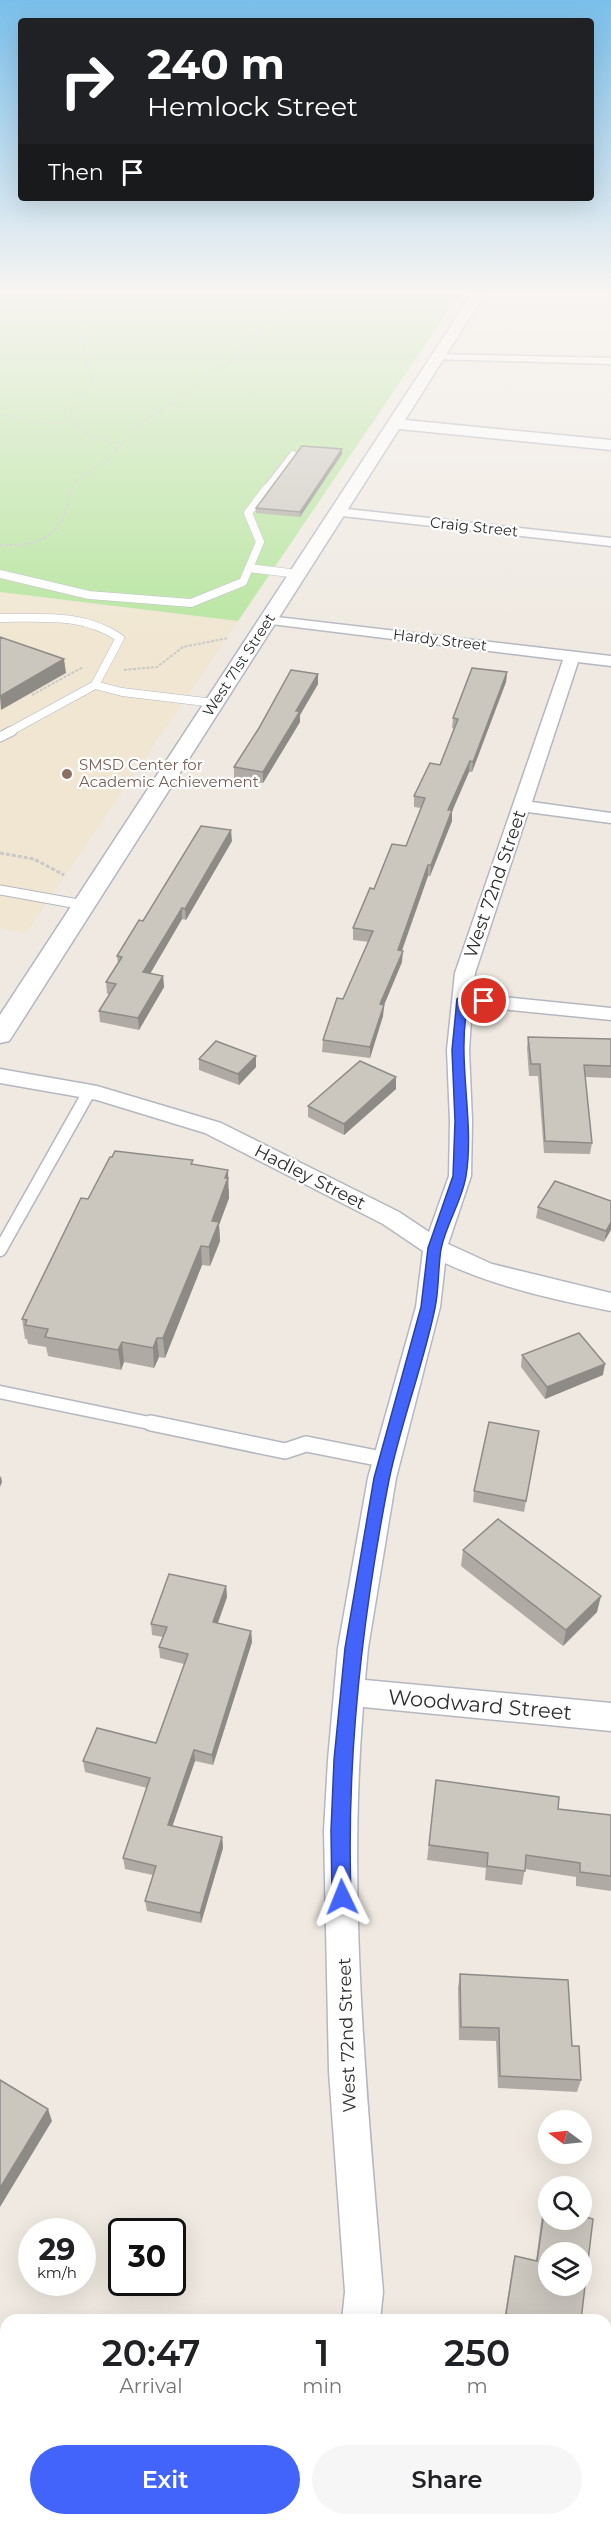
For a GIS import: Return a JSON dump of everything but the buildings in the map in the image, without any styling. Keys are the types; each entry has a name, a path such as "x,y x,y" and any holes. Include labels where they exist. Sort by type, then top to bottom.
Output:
{"street":[{"name":"West 71st Street","path":"0,1035 401,413"},
{"path":"394,424 611,446"},
{"name":"Craig Street","path":"338,512 611,542"},
{"name":"Hardy Street","path":"268,620 611,661"},
{"name":"West 72nd Street","path":"366,2311 347,2072 340,1854 343,1760 353,1648 387,1460 428,1307 435,1248 460,1176 461,1121 458,1050 465,973 572,657"},
{"path":"522,806 611,818"},
{"path":"463,999 611,1014"},
{"name":"Hadley Street","path":"0,1076 89,1092 142,1105 213,1128 391,1218 435,1248 486,1270 575,1295 611,1302"},
{"name":"Woodward Street","path":"348,1692 611,1717"}],"lane":[{"path":"0,574 89,594 191,603 243,582 260,542 248,513 293,454"},
{"path":"249,568 298,574"},
{"path":"0,618 87,621 108,628 120,638 95,685 0,737"},
{"path":"95,685 122,692 214,703"},
{"path":"0,890 84,905"},
{"path":"0,1250 89,1092"},
{"path":"0,1392 285,1451 306,1444 387,1460"}],"path":[{"path":"71,421 72,413"},
{"path":"0,545 26,546 51,535 66,510 69,488 110,458 136,426 157,413"},
{"path":"0,414 43,424 71,421 91,436 121,445"},
{"path":"115,669 157,668 183,647 199,642 237,638"},
{"path":"30,696 81,667 89,667"},
{"path":"0,853 39,860 54,866 64,875"}],"shaded area":[{"name":"SMSD Center for Academic Achievement","path":"0,592 238,621 26,933 0,928"}],"green space":[{"path":"0,413 379,413 238,621 0,592"}],"place":[{"name":"SMSD Center for Academic Achievement","path":"67,774"}],"route":[{"path":"342,1897 340,1831 343,1760 353,1648 382,1478 407,1378 428,1307 435,1248 460,1176 461,1121 458,1050 460,1013 463,999 484,1001"}]}
